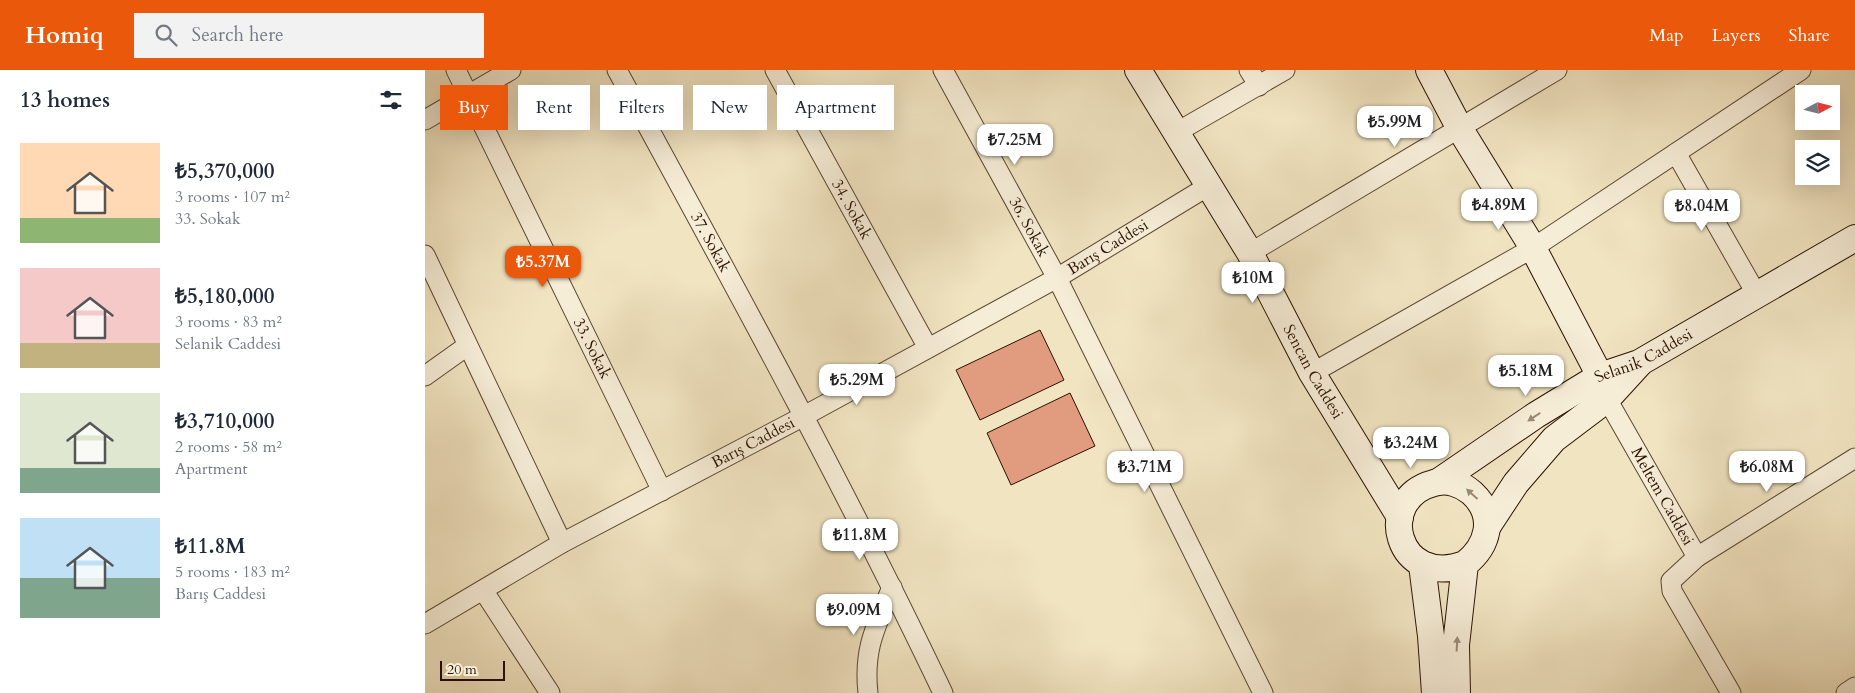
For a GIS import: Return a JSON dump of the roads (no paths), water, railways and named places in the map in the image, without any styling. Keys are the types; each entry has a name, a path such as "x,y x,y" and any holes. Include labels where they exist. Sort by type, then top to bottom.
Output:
{"street":[{"name":"33. Sokak","path":"456,70 462,85"},
{"path":"486,85 511,70"},
{"name":"37. Sokak","path":"617,70 804,416 892,586 943,693"},
{"name":"34. Sokak","path":"775,70 929,348"},
{"name":"36. Sokak","path":"943,70 1057,278 1263,693"},
{"name":"Sencan Caddesi","path":"1138,70 1250,253 1312,373 1399,517"},
{"path":"1249,70 1259,86"},
{"path":"1177,132 1285,70"},
{"name":"Meltem Caddesi","path":"1429,70 1460,129 1533,248 1603,387 1697,557 1671,581 1672,591 1731,693"},
{"path":"1250,253 1557,70"},
{"path":"1312,373 1533,248 1801,70"},
{"path":"425,120 440,111"},
{"name":"33. Sokak","path":"484,130 662,491"},
{"path":"1676,153 1757,295"},
{"name":"Barış Caddesi","path":"425,624 562,543 804,416 1057,278 1210,186"},
{"name":"Selanik Caddesi","path":"1438,482 1536,415 1603,387 1639,363 1855,238"},
{"path":"425,255 562,543"},
{"path":"425,376 467,346"},
{"path":"1487,527 1516,483 1603,387"},
{"path":"1697,557 1855,458"},
{"path":"1438,482 1452,482 1466,488 1477,498 1485,512 1487,527 1484,542 1477,555 1465,564 1451,570 1435,570 1422,565 1411,557 1403,545 1399,531 1399,517 1404,504 1413,493 1425,485 1438,482"},
{"path":"1457,693 1456,645 1465,564"},
{"path":"1422,565 1431,636 1435,693"},
{"path":"868,693 867,660 869,642 892,586"},
{"path":"483,590 550,693"},
{"path":"1846,693 1855,687"}]}
